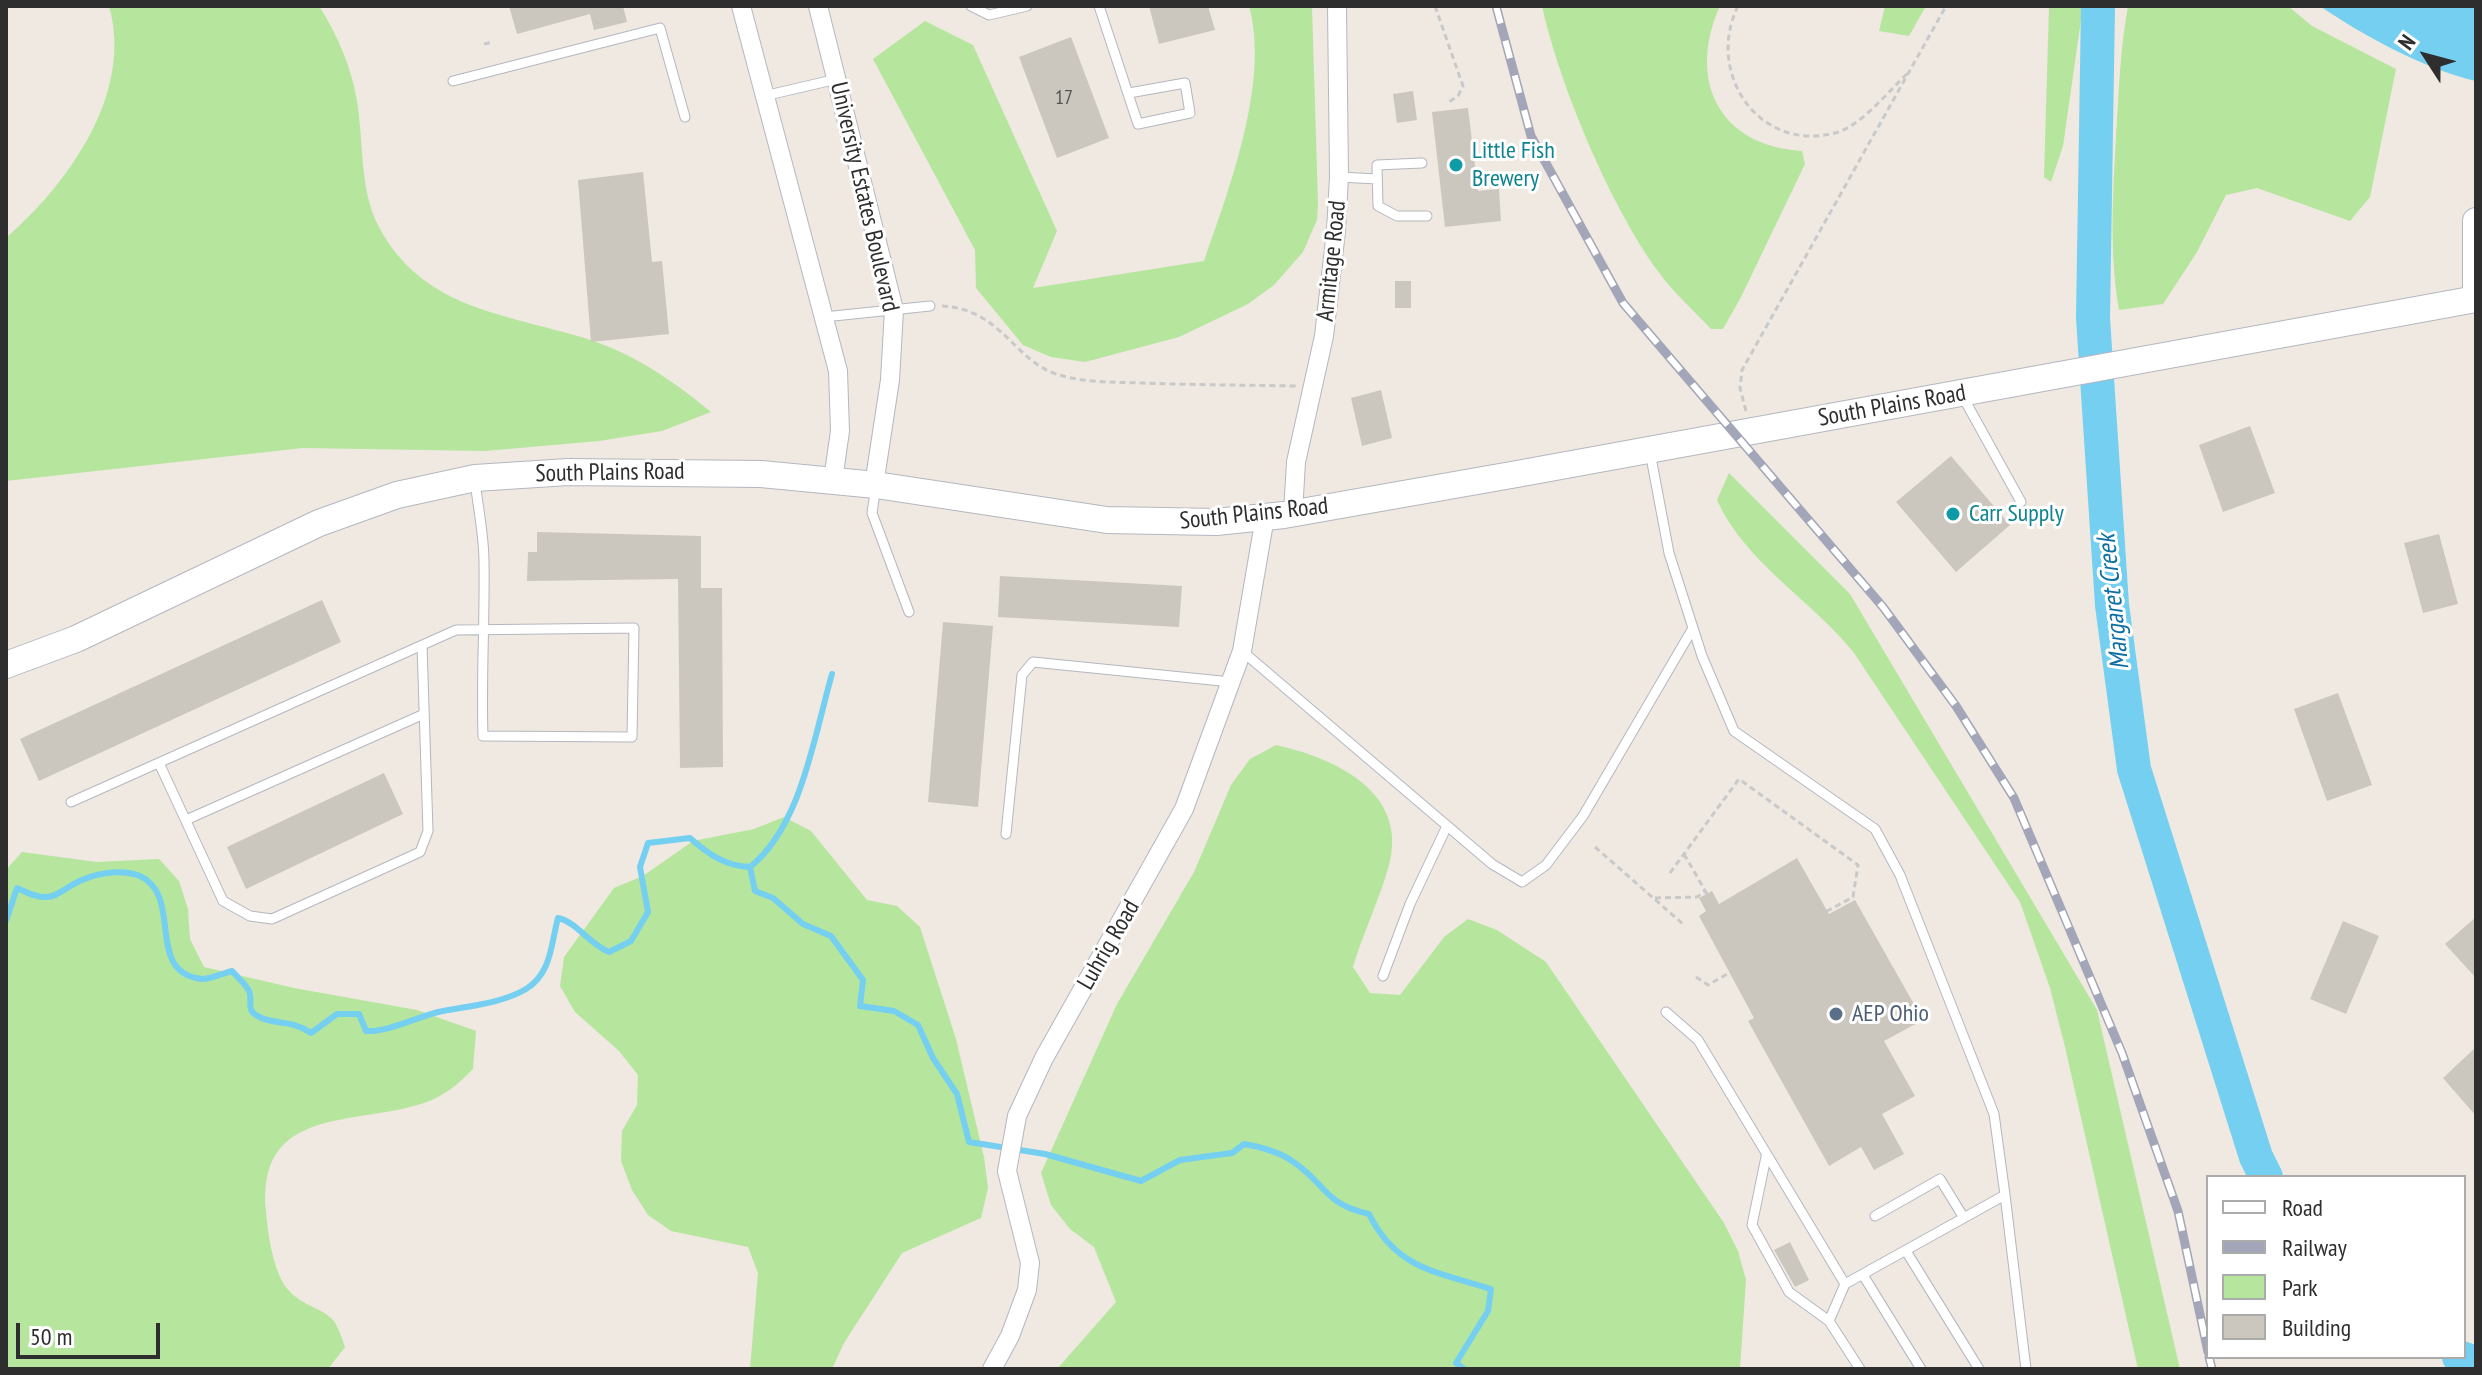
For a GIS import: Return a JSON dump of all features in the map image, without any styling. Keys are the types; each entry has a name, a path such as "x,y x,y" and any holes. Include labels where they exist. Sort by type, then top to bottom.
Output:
{"main road":[{"path":"2476,221 2476,296"},
{"name":"South Plains Road","path":"6,665 76,639 319,523 397,495 475,478 568,472 696,472 833,480 1107,520 1173,524 1265,517 2019,384 2476,296"}],"street":[{"path":"741,6 838,371 840,431 833,480"},
{"name":"University Estates Boulevard","path":"818,6 894,310 890,380 875,485"},
{"name":"Armitage Road","path":"1293,513 1296,462 1324,336 1339,177 1337,6"},
{"name":"Luhrig Road","path":"992,1369 1010,1336 1027,1290 1030,1263 1007,1171 1017,1116 1044,1058 1184,809 1242,651 1265,517"}],"lane":[{"path":"971,6 989,15 1027,6"},
{"path":"1099,6 1138,124 1190,113 1185,83 1129,93"},
{"path":"453,81 660,28 685,117"},
{"path":"764,96 837,79"},
{"path":"1422,163 1377,165 1378,206 1397,216 1427,216"},
{"path":"1339,177 1377,179"},
{"path":"824,317 930,306"},
{"path":"1961,394 2021,502"},
{"path":"1649,448 1669,553 1693,628 1734,731 1875,829 1893,861 1994,1114 2026,1369"},
{"path":"71,802 456,630 482,627 634,628 632,737 483,736 482,627 484,560 475,478"},
{"path":"875,485 872,513 909,612"},
{"path":"1242,651 1492,864 1522,882 1546,865 1583,816 1693,628"},
{"path":"159,763 223,901 250,916 272,919 420,852 428,831 422,645"},
{"path":"1006,834 1022,675 1033,662 1231,682"},
{"path":"186,820 424,714"},
{"path":"1383,976 1410,904 1447,826"},
{"path":"1666,1012 1698,1040 1845,1284"},
{"path":"1766,1157 1752,1225 1789,1292 1829,1321 1860,1369"},
{"path":"1875,1216 1940,1179 1964,1218"},
{"path":"1829,1321 1845,1284 2005,1195"},
{"path":"1906,1251 1979,1369"},
{"path":"1863,1275 1921,1369"}],"path":[{"path":"1435,6 1462,78 1462,91 1447,103"},
{"path":"1738,6 1728,38 1727,57 1732,82 1757,114 1785,130 1816,136 1844,130 1913,69"},
{"path":"1751,430 1740,388 1742,370 1946,6"},
{"path":"484,44 493,42"},
{"path":"930,306 968,311 988,322 1038,365 1070,378 1165,384 1313,386"},
{"path":"1670,873 1739,779 1858,865 1853,897 1827,911"},
{"path":"1595,847 1683,924"},
{"path":"1653,898 1697,897 1706,893 1684,854"},
{"path":"1696,977 1708,985 1729,973"}],"green space":[{"path":"109,6 319,6 338,40 351,76 357,101 365,182 373,212 396,253 416,274 439,290 490,312 612,348 664,376 711,412 662,431 599,441 485,451 303,448 6,481 6,238 52,191 72,164 104,103 112,71 114,39"},
{"path":"1249,6 1312,6 1318,203 1317,220 1303,252 1274,285 1248,304 1179,337 1085,362 1051,357 1023,345 976,288 975,250 873,59 925,21 973,45 1057,231 1033,288 1204,261 1235,169 1251,101 1254,36"},
{"path":"1542,6 1720,6 1707,59 1709,83 1717,104 1730,122 1749,136 1773,146 1802,151 1805,164 1723,329 1711,329 1669,285 1639,243 1604,178 1573,107"},
{"path":"1885,6 1926,6 1909,36 1879,31"},
{"path":"2049,6 2083,6 2063,146 2051,182 2044,177"},
{"path":"2128,6 2288,6 2312,26 2396,69 2370,197 2350,221 2257,188 2226,195 2197,252 2163,304 2119,310 2114,266 2113,201 2120,71"},
{"path":"1729,473 1850,594 2097,1010 2180,1369 2138,1369 2065,1047 2050,988 2020,902 1854,653 1819,615 1762,562 1729,523 1717,500"},
{"path":"1276,745 1339,767 1374,794 1386,812 1392,832 1391,856 1353,967 1370,993 1400,995 1444,937 1468,919 1497,930 1546,962 1724,1223 1738,1251 1746,1280 1740,1369 1057,1369 1116,1302 1094,1247 1070,1229 1051,1205 1041,1173 1117,1004 1194,872 1231,785 1250,759"},
{"path":"784,817 811,831 867,900 897,906 920,927 956,1039 984,1157 988,1188 981,1218 902,1253 844,1343 832,1369 750,1369 758,1273 748,1247 671,1231 648,1215 632,1190 621,1161 622,1131 637,1105 638,1075 619,1051 575,1012 560,986 564,957 614,888 643,876 693,841 754,829"},
{"path":"22,852 97,862 159,859 179,881 188,909 190,939 204,967 294,988 417,1010 476,1031 473,1069 445,1093 424,1103 397,1110 315,1126 293,1137 277,1153 267,1178 266,1212 273,1258 289,1290 301,1301 327,1315 338,1328 345,1347 328,1369 6,1369 6,870"}],"water":[{"path":"2320,6 2476,6 2476,81 2436,69 2395,50"}],"building":[{"path":"509,6 623,6 627,22 594,30 590,14 517,34"},
{"path":"1149,6 1208,6 1215,30 1159,44"},
{"path":"1071,37 1109,138 1057,158 1019,57"},
{"path":"1413,91 1417,120 1397,123 1393,94"},
{"name":"Little Fish Brewery","path":"1468,108 1478,191 1499,189 1501,221 1445,227 1432,112"},
{"path":"643,172 652,262 662,261 669,334 591,342 578,180"},
{"path":"1395,281 1411,281 1411,308 1395,308"},
{"path":"1381,390 1392,438 1362,446 1351,398"},
{"path":"2250,426 2275,493 2223,512 2199,445"},
{"name":"Carr Supply","path":"1951,456 2010,525 1956,572 1896,502"},
{"path":"537,532 701,536 701,588 722,588 723,767 680,768 678,579 527,581 528,552 537,552"},
{"path":"2439,534 2458,604 2423,613 2404,543"},
{"path":"1000,576 1182,586 1179,627 998,617"},
{"path":"322,600 341,642 39,781 20,739"},
{"path":"943,622 993,626 978,807 928,802"},
{"path":"2338,693 2372,785 2327,801 2294,709"},
{"path":"384,773 403,814 246,889 227,847"},
{"name":"AEP Ohio","path":"1797,858 1829,914 1855,900 1923,1020 1884,1041 1915,1096 1882,1114 1904,1154 1874,1170 1861,1147 1829,1166 1748,1021 1754,1018 1699,916 1706,911 1699,898 1712,891 1719,904"},
{"path":"2476,917 2476,978 2445,944"},
{"path":"2343,921 2379,936 2346,1014 2310,999"},
{"path":"2476,1047 2476,1116 2443,1078"},
{"path":"1790,1242 1809,1280 1795,1287 1774,1250"}],"waterway":[{"name":"Margaret Creek","path":"2098,6 2093,318 2112,605 2134,769 2256,1157 2265,1175"},
{"path":"750,867 768,849 794,804 812,751 832,674"},
{"path":"6,921 17,888 35,896 50,897 97,875 115,872 140,876 153,886 160,900 168,949 174,963 184,974 202,979 232,971 248,989 253,1013 268,1020 296,1025 311,1033 337,1014 359,1014 366,1031 375,1031 433,1013 496,1001 526,989 546,966 558,918 609,952 631,941 648,912 640,867 648,843 690,838 717,858 750,867 755,891 773,898 803,924 831,936 863,980 860,1006 894,1011 918,1025 933,1058 957,1094 969,1142 1045,1154 1141,1181 1180,1160 1232,1153 1244,1144 1281,1155 1303,1169 1333,1199 1369,1214 1392,1247 1405,1257 1436,1272 1491,1289 1488,1311 1456,1363 1464,1369"},
{"name":"Margaret Creek","path":"2465,1359 2476,1363"}],"railway":[{"path":"1496,6 1531,136 1623,303 1883,607 1956,706 2014,798 2122,1053 2178,1211 2206,1343"},
{"path":"2210,1359 2212,1369"}],"place":[{"name":"Little Fish Brewery","path":"1456,165"},
{"name":"Carr Supply","path":"1953,514"},
{"name":"AEP Ohio","path":"1836,1014"}]}
